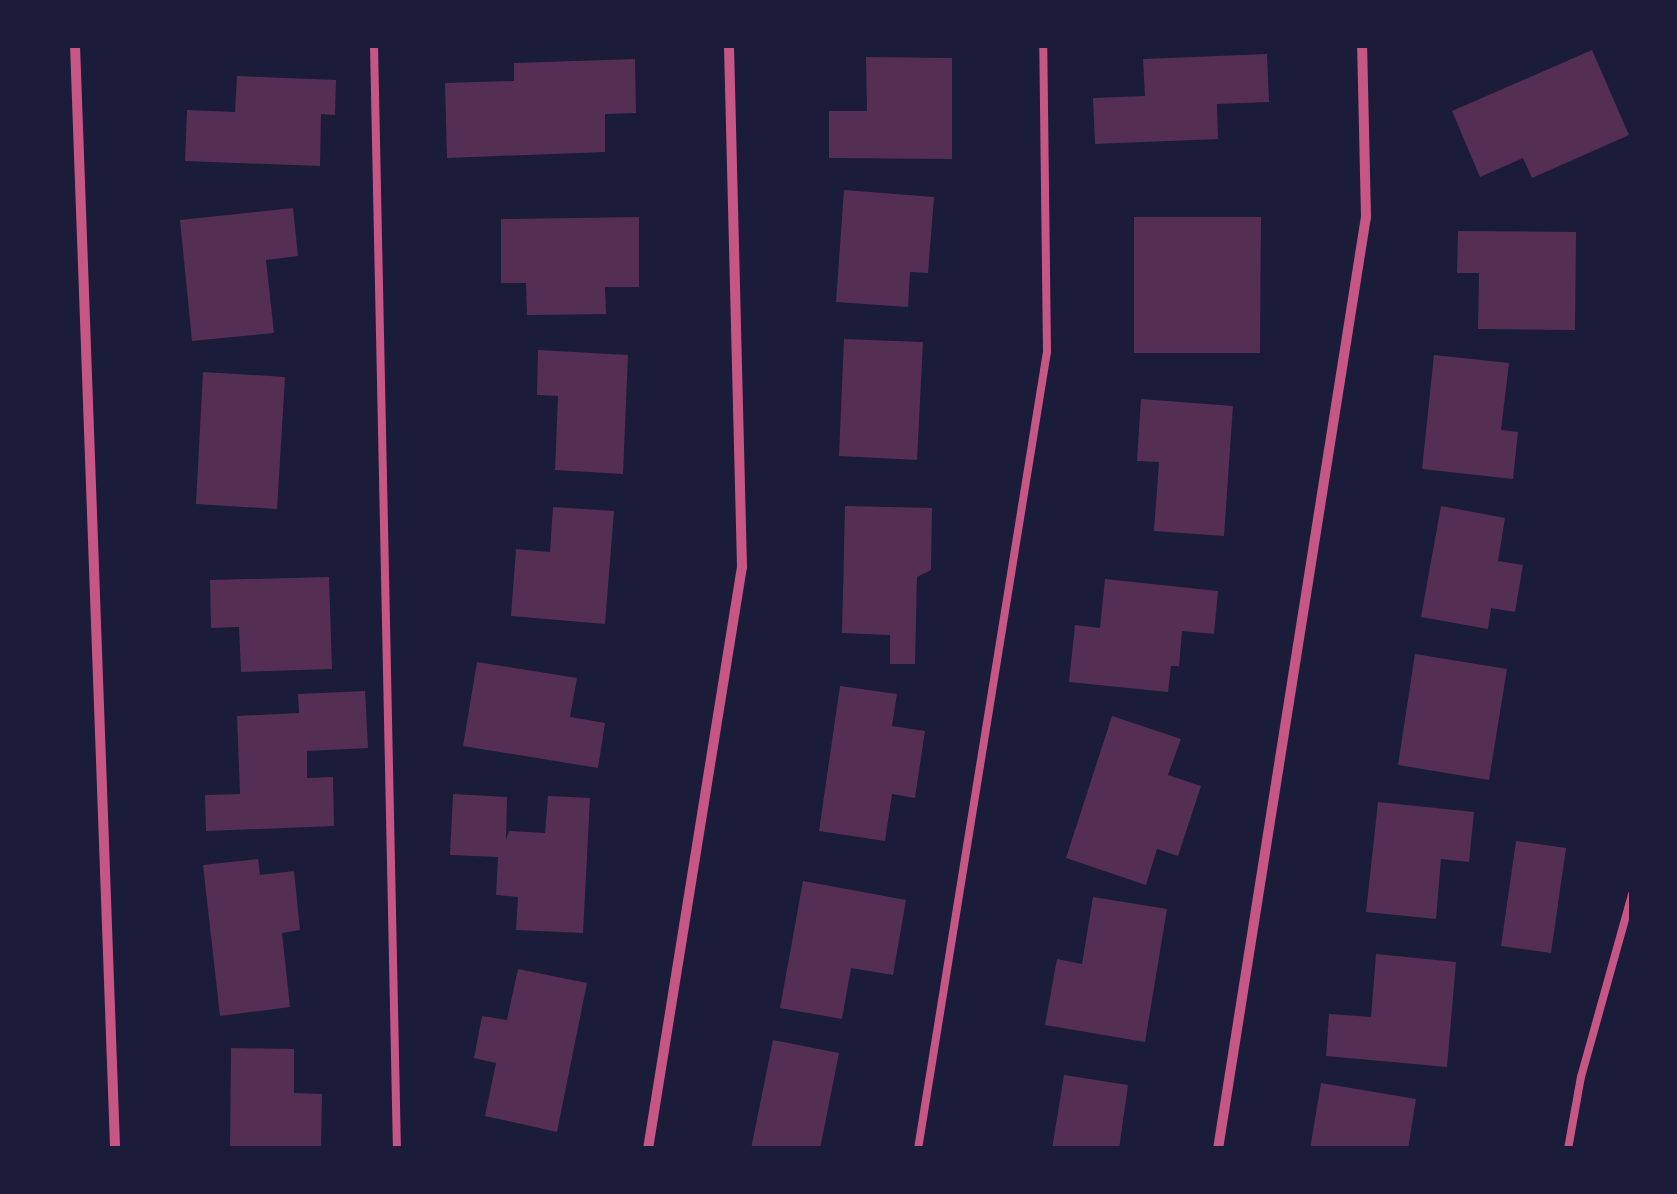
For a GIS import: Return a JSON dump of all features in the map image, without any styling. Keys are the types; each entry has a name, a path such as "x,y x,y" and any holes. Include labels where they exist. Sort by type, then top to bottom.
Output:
{"street":[{"path":"75,45 115,1149"},
{"path":"648,1149 742,566 730,45"},
{"path":"1218,1149 1366,217 1362,45"}],"lane":[{"path":"374,45 397,1149"},
{"path":"918,1149 1047,352 1044,45"},
{"path":"1568,1149 1581,1077 1632,894"}],"building":[{"path":"1592,50 1629,135 1532,178 1523,158 1480,177 1452,111"},
{"path":"1267,54 1269,102 1217,104 1218,139 1095,144 1093,98 1145,96 1143,59"},
{"path":"866,57 952,58 952,159 829,158 829,111 867,111"},
{"path":"635,59 636,113 605,114 605,152 447,158 445,83 514,81 514,63"},
{"path":"237,76 336,80 335,115 321,114 320,166 185,161 187,110 235,112"},
{"path":"844,190 934,197 928,273 910,272 908,307 836,302"},
{"path":"293,208 298,256 266,260 274,333 192,341 180,220"},
{"path":"639,217 639,287 605,287 606,314 527,315 526,283 501,283 501,219"},
{"path":"1134,217 1261,217 1260,353 1134,353"},
{"path":"1458,231 1576,232 1575,330 1478,329 1479,273 1457,273"},
{"path":"844,339 923,342 917,460 839,456"},
{"path":"538,350 628,355 623,474 555,470 558,396 537,395"},
{"path":"1434,355 1509,363 1501,430 1518,432 1513,479 1422,469"},
{"path":"203,372 285,377 277,509 196,504"},
{"path":"1141,399 1233,406 1224,536 1154,531 1159,462 1137,461"},
{"path":"845,506 932,508 931,570 917,577 915,664 890,664 890,635 842,633"},
{"path":"1441,506 1505,518 1498,561 1523,565 1515,612 1491,608 1488,629 1421,617"},
{"path":"553,507 614,511 605,624 511,616 516,549 550,552"},
{"path":"329,577 332,669 241,672 239,627 211,628 210,580"},
{"path":"1105,579 1218,591 1214,634 1182,631 1179,666 1171,666 1168,692 1069,682 1075,625 1100,628"},
{"path":"1415,654 1507,669 1489,780 1398,765"},
{"path":"477,662 577,678 570,717 605,723 598,768 463,746"},
{"path":"840,686 897,694 892,726 925,731 915,798 892,794 885,841 819,831"},
{"path":"365,691 368,748 307,751 307,778 333,777 334,826 206,831 205,795 240,794 237,716 299,713 298,694"},
{"path":"1112,716 1181,739 1168,775 1201,786 1178,856 1157,849 1146,885 1066,858"},
{"path":"453,794 507,797 506,840 509,831 545,833 548,796 590,798 583,933 516,930 518,897 496,895 498,857 450,855"},
{"path":"1378,802 1474,812 1469,862 1441,859 1436,919 1366,912"},
{"path":"1516,841 1566,848 1551,953 1501,946"},
{"path":"258,859 260,875 294,871 300,930 282,933 290,1007 220,1016 203,865"},
{"path":"803,881 906,900 893,975 851,968 842,1019 780,1008"},
{"path":"1093,897 1167,909 1145,1042 1045,1025 1057,959 1082,964"},
{"path":"1376,954 1456,962 1447,1067 1326,1056 1329,1014 1371,1017"},
{"path":"518,969 587,983 557,1132 485,1116 496,1063 474,1058 482,1016 507,1020"},
{"path":"773,1040 839,1053 820,1149 751,1149"},
{"path":"231,1048 294,1049 294,1093 322,1094 321,1149 230,1149"},
{"path":"1064,1075 1128,1085 1119,1149 1052,1149"},
{"path":"1321,1083 1416,1099 1408,1149 1310,1149"}]}
